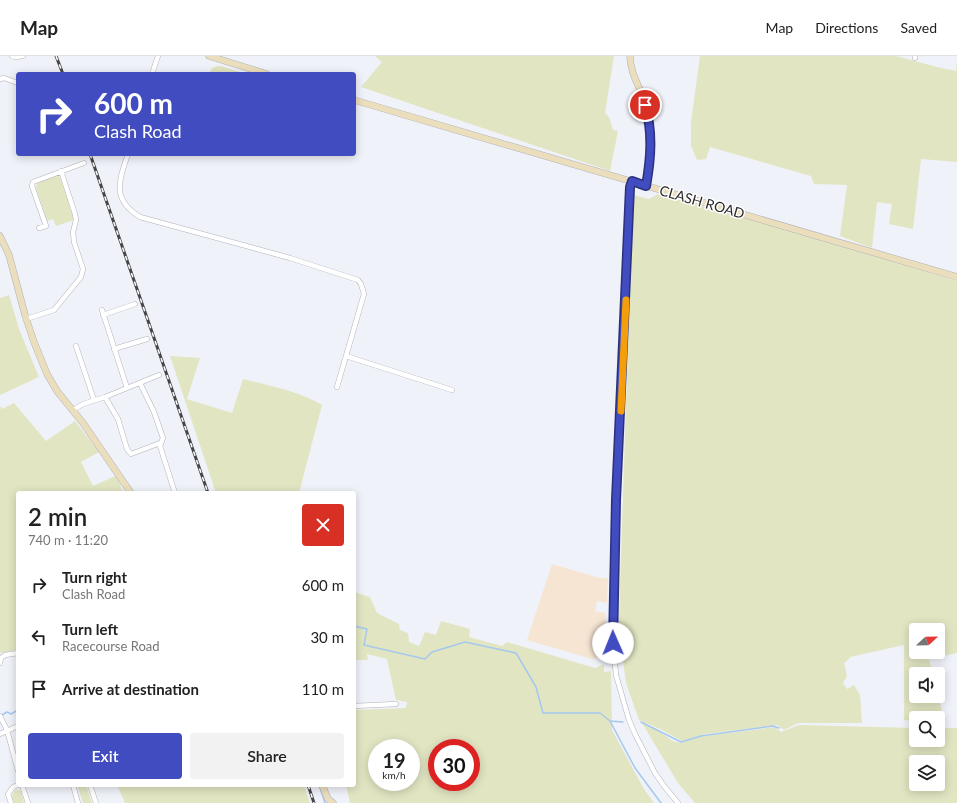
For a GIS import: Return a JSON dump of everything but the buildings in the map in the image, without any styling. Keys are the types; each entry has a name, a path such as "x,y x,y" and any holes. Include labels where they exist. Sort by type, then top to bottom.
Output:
{"street":[{"path":"12,56 23,56"},
{"path":"153,72 158,56"},
{"path":"209,56 261,72"},
{"path":"630,56 631,68 650,122 650,155 646,186"},
{"path":"0,79 4,78 16,82"},
{"name":"CLASH ROAD","path":"356,101 957,277"},
{"path":"127,156 119,184 120,194 132,212 140,217 290,258 358,280 364,294 337,387"},
{"path":"39,228 46,226 32,186 33,182 84,163"},
{"path":"26,318 54,310 81,277 83,269 75,247 73,232 76,220 75,214 61,171"},
{"path":"632,181 616,500 613,612 614,649 619,686 635,734 655,773 678,803"},
{"path":"0,236 11,260 26,318 47,374 130,491"},
{"path":"127,388 102,313 135,304"},
{"path":"114,349 148,339"},
{"path":"76,346 94,400"},
{"path":"346,356 452,390"},
{"path":"73,410 83,404 159,375"},
{"path":"140,383 154,412 163,438 160,446 174,491"},
{"path":"104,397 118,419 127,449 131,454 160,443"},
{"path":"0,663 0,658 5,655 16,653"},
{"path":"356,706 396,704"},
{"path":"1,718 7,730 16,764"},
{"path":"0,734 16,727"},
{"path":"10,803 8,794 12,787 16,785"},
{"path":"23,787 28,803"},
{"path":"74,787 78,803"},
{"path":"91,787 96,803"},
{"path":"323,787 328,798 333,803"}],"shaded area":[{"path":"552,564 599,578 608,578 607,603 597,601 595,611 606,613 604,655 592,659 527,640"}],"green space":[{"path":"375,56 614,56 605,113 609,117 613,130 618,131 610,171 361,87 382,62"},
{"path":"700,56 896,56 956,71 957,59 957,162 921,159 913,229 889,224 892,204 877,202 872,248 840,236 847,185 814,184 811,176 710,147 706,159 697,160 691,146 691,122"},
{"path":"221,66 240,72 210,72 212,68"},
{"path":"57,175 60,177 74,220 56,226 53,219 47,221 36,187 38,182"},
{"path":"658,194 835,243 957,281 957,653 945,656 945,623 909,623 909,659 929,659 931,667 909,667 909,703 940,703 942,711 909,711 909,720 904,720 904,645 850,657 844,663 847,676 843,683 847,689 854,685 860,695 862,723 798,723 784,730 777,725 706,734 682,741 639,720 626,683 623,661 618,645 633,195 649,199"},
{"path":"9,295 19,329 39,377 0,395 0,298"},
{"path":"170,356 200,358 187,399 232,413 243,379 305,396 322,405 300,491 215,491"},
{"path":"14,403 46,441 75,421 99,452 81,462 93,486 117,475 122,491 16,491 16,650 0,653 0,406 2,409"},
{"path":"356,593 370,597 377,613 399,624 400,630 408,633 409,642 419,646 425,632 436,635 441,621 470,629 469,637 502,646 507,642 595,668 604,664 604,672 611,671 612,730 644,789 654,803 350,803 346,787 356,787 356,710 406,708 407,702 396,700 387,659 367,654 368,660 356,660"},
{"path":"642,723 657,730 673,741 680,743 699,737 775,727 781,732 799,725 909,728 909,747 945,747 945,728 957,728 957,803 695,803 678,783"},
{"path":"78,787 87,787 92,803 83,803"},
{"path":"118,787 305,787 310,803 125,803"},
{"path":"15,790 21,791 24,803 13,803 12,796"}],"waterway":[{"path":"356,626 367,629 364,645 425,659 432,652 465,642 516,653 536,687 543,713 600,713 610,721 623,722"},
{"path":"2,715 7,712 11,714 16,711"},
{"path":"610,721 635,768 661,803"},
{"path":"641,722 681,742 701,736 773,726 779,728"},
{"path":"320,787 325,803"}],"railway":[{"path":"56,56 62,72"},
{"path":"91,156 207,491"},
{"path":"309,787 314,803"}],"slow traffic":[{"path":"621,411 626,300"}],"route":[{"path":"613,643 616,500 619,470 630,187 632,181 646,186 649,169 651,135 650,122 645,105"}]}
